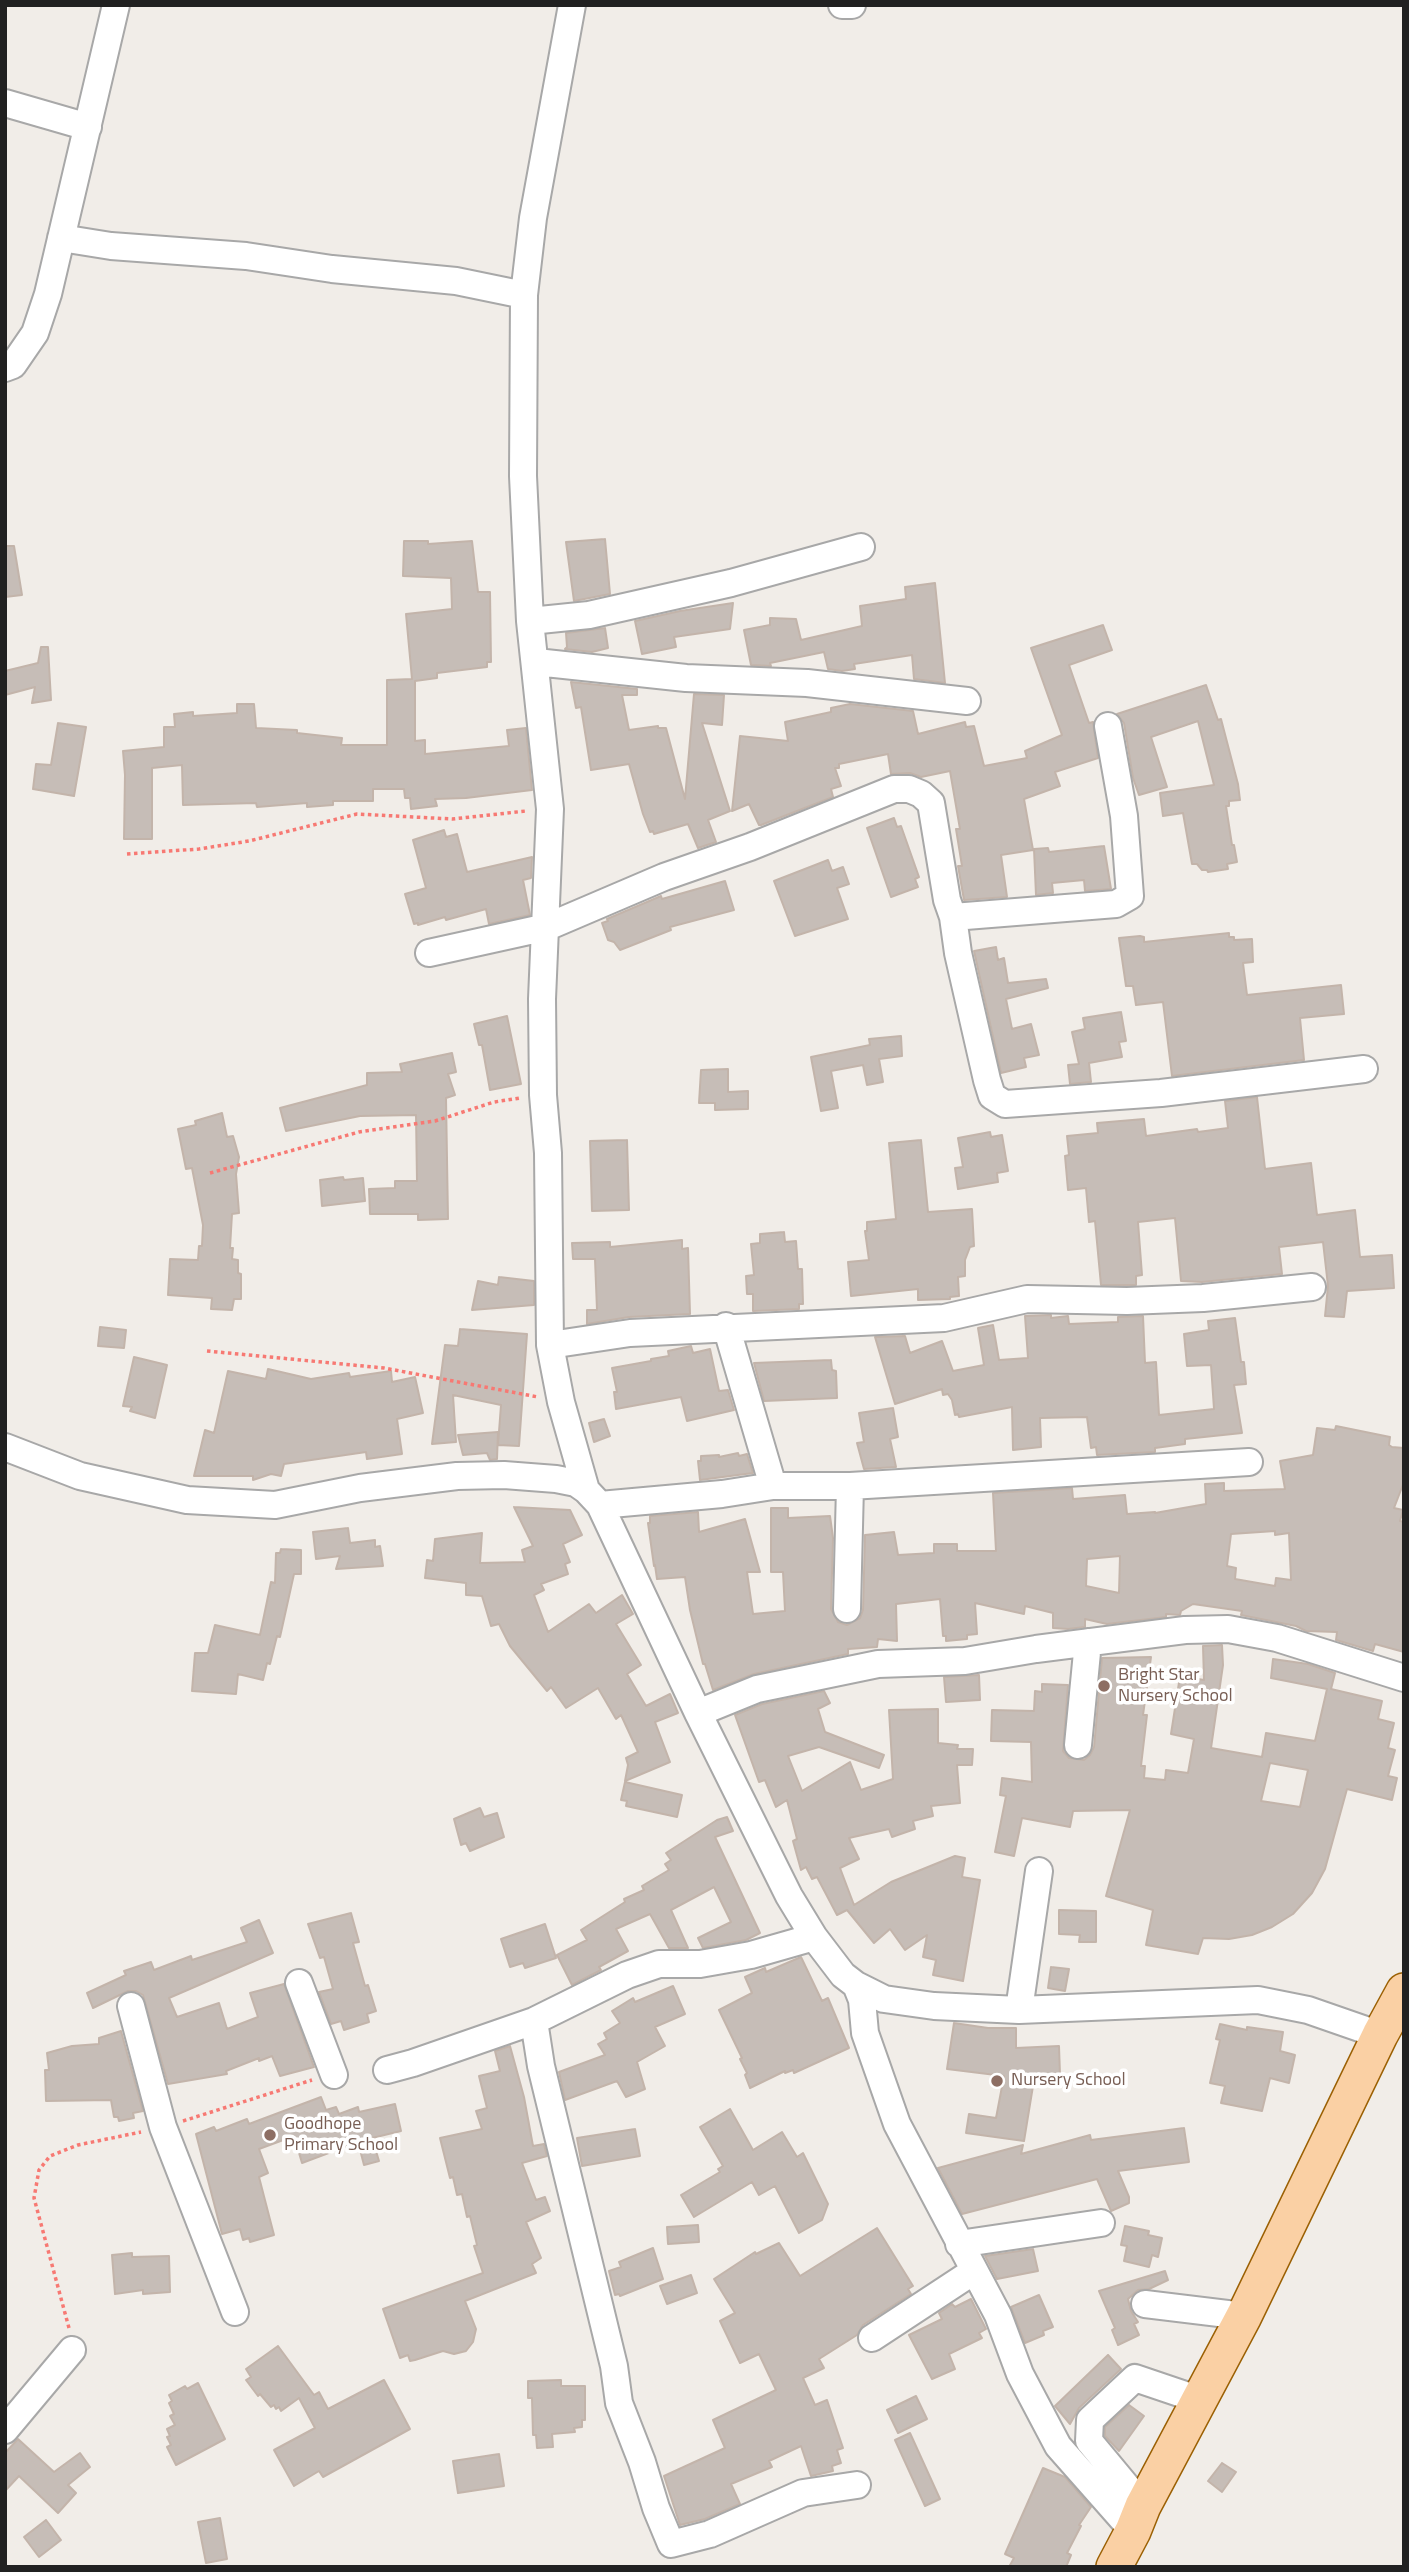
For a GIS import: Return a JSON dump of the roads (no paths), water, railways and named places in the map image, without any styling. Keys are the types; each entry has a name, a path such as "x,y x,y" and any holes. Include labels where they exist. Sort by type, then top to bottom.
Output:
{"main road":[{"path":"1114,2567 1244,2316 1404,1991"}],"street":[{"path":"5,368 13,365 35,333 48,294 116,5"},
{"path":"572,5 533,218 524,295 523,476 530,621 550,809 542,999 543,1095 548,1153 550,1345 561,1402 593,1498 789,1896 814,1937 843,1975 856,1985 884,1999 934,2006 1019,2010 1258,2000 1308,2010 1380,2035"},
{"path":"842,5 852,5"},
{"path":"5,103 88,127"},
{"path":"61,238 111,246 246,256 332,269 456,281 524,295"},
{"path":"530,621 589,615 731,583 861,547"},
{"path":"536,662 686,678 807,683 967,701"},
{"path":"953,917 1116,904 1130,896 1124,816 1108,726"},
{"path":"429,953 547,927 664,877 750,847 894,789 909,789 921,794 931,803 947,900 953,917 958,953 986,1080 992,1096 1005,1104 1161,1093 1364,1069"},
{"path":"550,1345 613,1334 726,1326 944,1318 1027,1299 1165,1299 1312,1287"},
{"path":"726,1326 773,1486"},
{"path":"5,1447 80,1476 187,1500 275,1505 360,1488 457,1476 505,1475 556,1479 576,1483 593,1498 722,1494 773,1486 850,1486 1249,1462"},
{"path":"847,1609 850,1486"},
{"path":"698,1713 757,1689 878,1664 965,1661 1185,1630 1228,1629 1277,1638 1404,1678"},
{"path":"1078,1745 1088,1642"},
{"path":"1019,2010 1039,1871"},
{"path":"387,2070 534,2021 617,1980 659,1964 700,1964 751,1955 814,1937"},
{"path":"299,1983 334,2075"},
{"path":"856,1985 862,2000 865,2033 897,2124 999,2315 1020,2374 1058,2446 1138,2518"},
{"path":"131,2006 163,2127 235,2312"},
{"path":"534,2021 541,2066 614,2365 619,2403 671,2544 710,2534 803,2493 857,2484"},
{"path":"959,2244 1101,2223"},
{"path":"872,2339 974,2271"},
{"path":"1145,2304 1244,2316"},
{"path":"5,2430 72,2350"},
{"path":"1138,2518 1089,2441 1090,2420 1135,2378 1200,2400"}],"place":[{"name":"Bright Star Nursery School","path":"1104,1686"},
{"name":"Nursery School","path":"997,2081"},
{"name":"Goodhope Primary School","path":"270,2135"}]}
